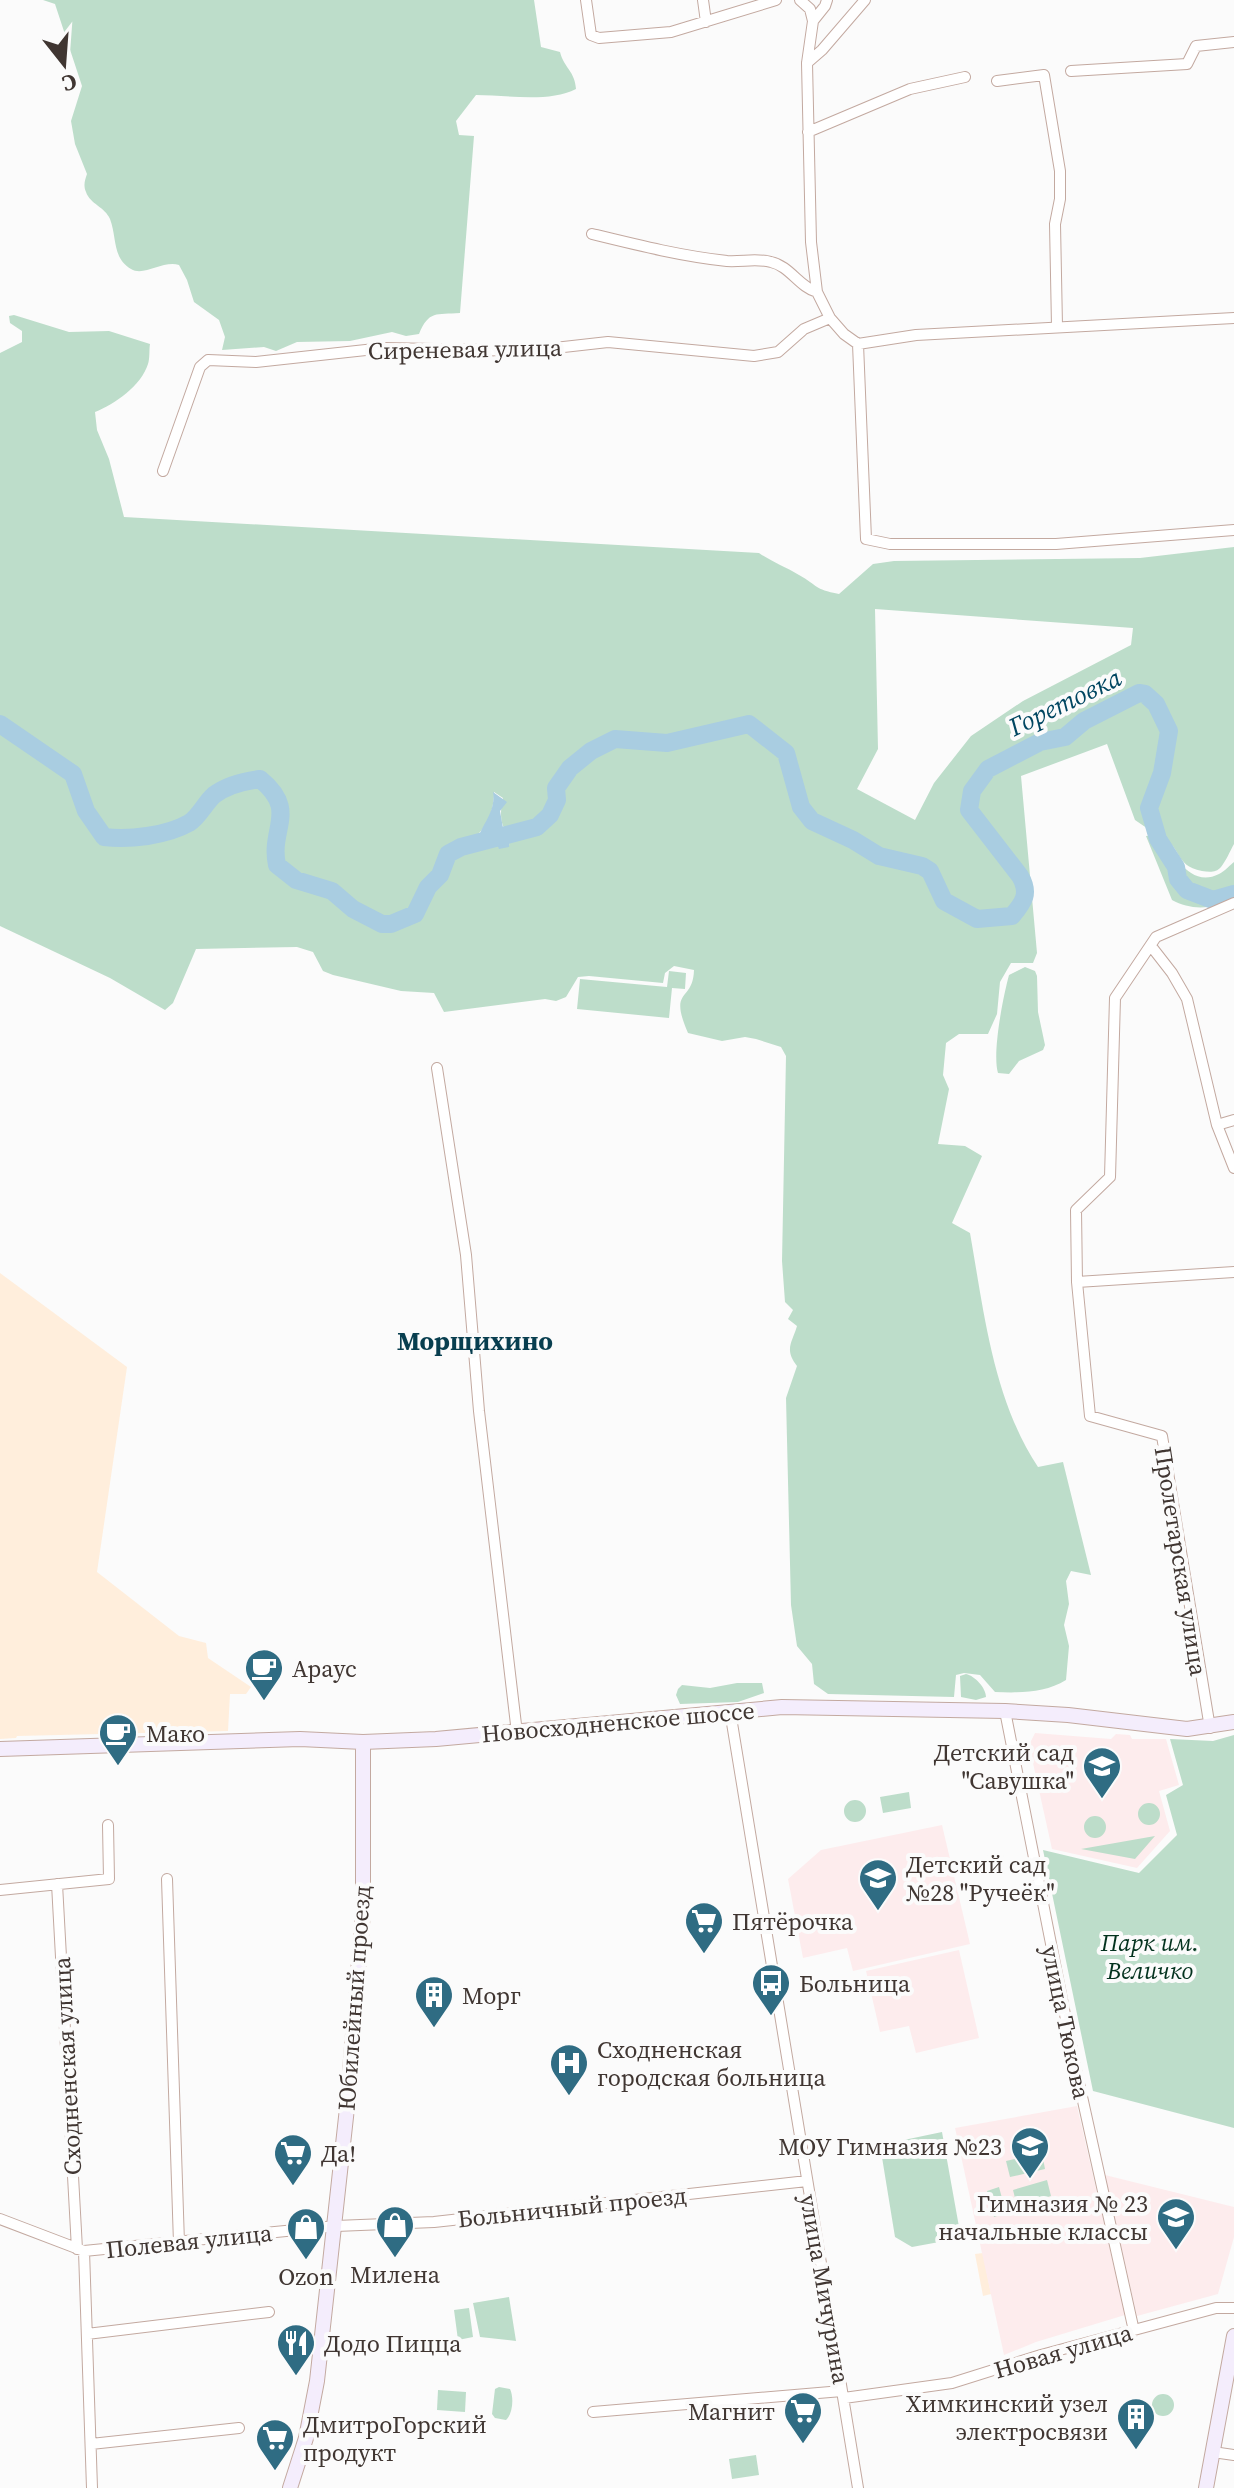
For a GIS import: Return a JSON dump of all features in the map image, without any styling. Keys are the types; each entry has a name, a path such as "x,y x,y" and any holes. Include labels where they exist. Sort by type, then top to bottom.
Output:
{"main road":[{"name":"Новосходненское шоссе","path":"0,1749 300,1739 363,1742 517,1733 730,1711 821,1706 1005,1711 1187,1729 1234,1722"},
{"name":"Юбилейный проезд","path":"290,2488 314,2402 336,2226 363,1912 363,1742"},
{"path":"1206,2488 1234,2336"}],"street":[{"path":"586,0 591,35 599,38 671,32 776,0"},
{"path":"703,0 706,22"},
{"path":"800,0 810,9 813,21 807,63 808,132 811,242 817,292 830,318 844,334 858,344 916,335 1234,318"},
{"path":"813,21 827,0"},
{"path":"807,63 865,0"},
{"path":"1071,71 1187,64 1196,46 1234,42"},
{"path":"997,81 1044,75 1060,171 1060,199 1055,224 1057,326"},
{"path":"808,132 910,89 965,77"},
{"path":"592,234 677,254 775,263 808,289 817,292"},
{"name":"Сиреневая улица","path":"163,471 200,367 208,360 256,362 384,348 528,351 608,342 768,355 778,352 804,329 830,318"},
{"path":"858,344 866,539 890,544 1046,545 1234,530"},
{"path":"1234,903 1156,937 1151,946 1177,980 1187,999 1217,1125 1234,1168"},
{"name":"Пролетарская улица","path":"1151,946 1115,998 1110,1177 1076,1210 1077,1282 1090,1416 1162,1436 1210,1728"},
{"path":"437,1068 466,1255 479,1411 517,1733"},
{"path":"1217,1125 1234,1120"},
{"path":"1077,1282 1234,1272"},
{"name":"улица Мичурина","path":"730,1711 858,2488"},
{"name":"улица Тюкова","path":"1005,1711 1072,2051 1134,2331"},
{"path":"0,1890 109,1879 108,1825"},
{"path":"167,1879 179,2243"},
{"name":"Сходненская улица","path":"57,1884 87,2334 92,2488"},
{"name":"Больничный проезд","path":"336,2226 434,2222 807,2181"},
{"name":"Полевая улица","path":"0,2219 81,2250 336,2226"},
{"name":"Новая улица","path":"593,2412 843,2395 952,2383 1041,2355 1216,2308 1234,2308"},
{"path":"87,2334 269,2312"},
{"path":"91,2444 239,2428"},
{"path":"1213,2452 1234,2455"}],"shaded area":[{"path":"0,1273 127,1367 97,1572 179,1636 206,1643 208,1658 251,1687 246,1694 230,1694 228,1731 17,1736 0,1739"},
{"name":"Детский сад \"Савушка\"","path":"1035,1733 1111,1739 1116,1734 1130,1735 1132,1739 1166,1739 1179,1785 1159,1791 1170,1831 1137,1868 1052,1849 1029,1745"},
{"name":"Детский сад №28 \"Ручеёк\"","path":"942,1825 970,1944 853,1971 847,1948 803,1958 788,1879 821,1850"},
{"name":"Детский сад №28 \"Ручеёк\"","path":"959,1950 979,2038 916,2053 909,2026 880,2032 866,1971"},
{"name":"МОУ Гимназия №23","path":"1077,2106 1125,2315 1004,2355 955,2128"},
{"name":"Гимназия № 23 начальные классы","path":"1105,2175 1234,2207 1234,2237 1218,2294 1137,2316"},
{"path":"983,2253 991,2294 983,2296 975,2254"}],"green space":[{"path":"43,0 534,0 541,47 560,52 574,78 576,89 540,97 476,95 456,121 459,135 474,136 460,313 430,317 419,334 406,336 392,332 350,341 297,342 276,351 264,347 222,350 225,337 219,320 194,302 179,265 142,271 131,269 118,253 110,219 88,196 84,185 87,174 75,144 71,121 82,86 55,4"},
{"path":"9,316 69,332 109,331 150,344 148,364 140,380 119,399 95,412 97,430 109,459 124,517 759,553 820,589 839,594 873,564 894,561 1140,558 1234,547 1234,844 1221,867 1207,872 1186,864 1166,839 1158,836 1184,867 1199,877 1219,874 1234,862 1234,895 1220,904 1204,907 1188,906 1172,900 1146,836 1157,835 1135,820 1107,744 1021,776 1037,953 1033,963 1011,963 1000,982 997,1014 988,1034 959,1034 946,1043 943,1075 949,1089 938,1144 965,1146 982,1156 952,1223 970,1233 992,1354 1010,1413 1038,1467 1063,1462 1091,1575 1071,1571 1066,1581 1069,1604 1064,1625 1069,1646 1066,1680 1041,1690 995,1692 980,1675 964,1673 956,1675 954,1697 828,1694 814,1684 812,1664 797,1646 791,1605 786,1398 797,1366 790,1350 797,1326 788,1319 793,1310 785,1302 782,1261 786,1056 781,1047 756,1039 745,1037 722,1041 688,1033 680,1008 693,980 694,970 674,966 665,973 663,983 578,977 566,997 556,1001 545,999 444,1012 434,993 401,991 333,975 323,971 313,952 297,947 196,949 173,1003 165,1010 110,978 0,926 0,353 22,342 22,331 10,323","holes":["875,609 1133,628 1131,645 1023,701 971,736 934,783 915,820 857,789 878,749","494,792 503,798 501,818 510,836 509,846 462,846 486,824"]},
{"path":"1025,967 1035,971 1037,976 1038,1012 1045,1045 1043,1050 1019,1061 1009,1074 998,1073 997,1039 1009,975"},
{"path":"669,971 686,973 685,989 672,988 669,1018 577,1009 580,979 667,987"},
{"path":"966,1674 979,1683 986,1697 976,1700 961,1697 960,1676"},
{"path":"762,1683 764,1693 738,1702 680,1704 676,1695 682,1685 710,1688"},
{"name":"Парк им. Величко","path":"1234,1735 1234,2128 1093,2091 1043,1850 1139,1873 1177,1835 1166,1795 1183,1785 1170,1739 1213,1741"},
{"path":"909,1792 911,1808 883,1813 880,1797"},
{"path":"855,1800 863,1803 866,1811 863,1819 855,1822 847,1819 844,1811 847,1803"},
{"path":"1149,1803 1157,1806 1160,1814 1157,1822 1149,1825 1141,1822 1138,1814 1141,1806"},
{"path":"1095,1816 1103,1819 1106,1827 1103,1835 1095,1838 1087,1835 1084,1827 1087,1819"},
{"path":"1155,1836 1135,1859 1081,1849"},
{"path":"942,2132 961,2238 912,2247 895,2237 880,2145"},
{"path":"1042,2153 1045,2169 1010,2177 1006,2161"},
{"path":"1047,2180 1051,2196 1017,2206 1013,2190"},
{"path":"999,2187 1006,2213 994,2217 987,2191"},
{"path":"509,2297 516,2341 480,2337 473,2303"},
{"path":"469,2308 473,2337 458,2340 454,2310"},
{"path":"499,2387 511,2392 511,2410 506,2420 495,2418 492,2414 495,2389"},
{"path":"438,2390 466,2392 465,2412 437,2410"},
{"path":"1163,2394 1171,2397 1174,2405 1171,2413 1163,2416 1155,2413 1152,2405 1155,2397"},
{"path":"756,2455 759,2475 732,2479 729,2459"}],"water":[{"path":"493,792 507,802 500,811 503,828 510,836 509,847 499,849 497,844 461,849 478,838 491,810"}],"waterway":[{"name":"Горетовка","path":"0,724 73,774 86,811 104,837 125,838 170,831 193,820 219,792 236,784 260,779 272,790 280,811 277,865 296,880 332,891 353,909 382,924 391,924 415,914 428,887 440,875 448,854 461,847 537,827 550,815 557,800 556,788 570,768 591,751 615,739 667,743 749,724 786,753 801,807 812,821 879,856 922,866 930,871 944,901 977,919 1012,916 1025,892 1020,876 969,810 972,791 988,769 1040,742 1065,737 1084,721 1139,693 1145,694 1156,704 1169,731 1162,773 1149,808 1158,839 1187,890 1213,900 1234,894"}],"place":[{"name":"Араус","path":"264,1702"},
{"name":"Мако","path":"118,1767"},
{"name":"Детский сад \"Савушка\"","path":"1102,1800"},
{"name":"Детский сад №28 \"Ручеёк\"","path":"878,1912"},
{"name":"Пятёрочка","path":"704,1955"},
{"name":"Больница","path":"771,2017"},
{"name":"Морг","path":"434,2029"},
{"name":"Сходненская городская больница","path":"569,2097"},
{"name":"МОУ Гимназия №23","path":"1030,2180"},
{"name":"Да!","path":"293,2187"},
{"name":"Гимназия № 23 начальные классы","path":"1176,2251"},
{"name":"Милена","path":"395,2259"},
{"name":"Ozon","path":"306,2261"},
{"name":"Додо Пицца","path":"296,2377"},
{"name":"Магнит","path":"803,2445"},
{"name":"Химкинский узел электросвязи","path":"1136,2451"},
{"name":"ДмитроГорский продукт","path":"275,2472"}],"district":[{"name":"Морщихино","path":"475,1341"}]}
